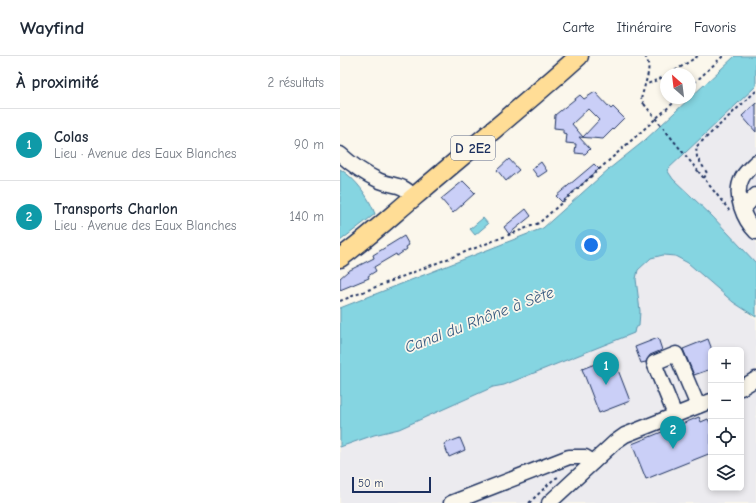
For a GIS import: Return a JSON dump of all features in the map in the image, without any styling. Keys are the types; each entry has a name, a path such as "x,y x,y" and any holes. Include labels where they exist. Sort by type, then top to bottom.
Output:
{"main road":[{"name":"D 2E2","path":"340,258 365,240 523,106 579,56"}],"street":[{"path":"340,154 356,168 380,181 401,186 408,190 414,197"},
{"path":"756,162 741,179 738,189 737,211 756,232"},
{"path":"737,211 756,196"},
{"path":"675,415 654,363 676,354 698,406"},
{"path":"549,503 592,462 625,435 708,402"},
{"path":"451,503 569,458 585,457 592,462"}],"path":[{"path":"645,56 648,62 649,70 641,99 698,171 737,211"},
{"path":"679,68 698,56"},
{"path":"696,81 723,56"},
{"path":"645,85 660,79"},
{"path":"704,178 707,173 697,157 696,148 756,91"},
{"path":"340,301 539,223 672,104"}],"shaded area":[{"path":"756,86 756,263 712,216 673,179 667,170"},
{"path":"663,255 675,256 688,263 756,320 756,503 340,503 340,447 374,435 399,429 493,387 504,385 585,352 639,326 640,311 636,279 638,270 651,258"}],"water":[{"name":"Canal du Rhône à Sète","path":"735,56 756,56 756,86 667,170 673,179 712,216 756,263 756,317 733,302 688,263 675,256 663,255 651,258 638,270 636,279 640,311 639,326 635,328 634,333 504,385 493,387 399,429 374,435 340,447 340,308 543,228 609,169 644,141 684,104 696,104 696,92"},
{"path":"340,169 357,183 369,201 375,214 340,241"},
{"path":"483,218 488,224 475,235 470,229"}],"building":[{"path":"595,92 611,109 613,107 624,118 603,139 579,137 590,149 585,154 575,153 576,144 566,143 567,134 563,133 563,129 554,128 555,115 580,95 584,99","holes":["588,109 599,120 583,137 572,124"]},
{"path":"756,103 756,132 742,116"},
{"path":"509,159 519,170 506,181 497,170"},
{"path":"541,162 547,171 538,177 532,169"},
{"path":"594,164 599,169 562,202 556,196"},
{"path":"463,181 475,193 453,213 441,199"},
{"path":"526,209 531,216 509,234 504,227"},
{"path":"404,236 409,245 406,247 407,249 397,256 396,254 374,267 376,271 368,276 369,278 340,290 340,278 348,271 374,258 373,255"},
{"path":"658,338 662,350 650,355 646,362 641,363 635,347"},
{"path":"708,339 711,347 708,347 708,370 694,375 683,349"},
{"path":"613,357 630,401 599,413 582,369"},
{"path":"699,417 701,422 708,419 708,454 646,479 632,444"},
{"path":"460,438 465,450 449,457 444,444"}],"place":[{"name":"Colas","path":"606,385"},
{"name":"Transports Charlon","path":"673,449"}]}
